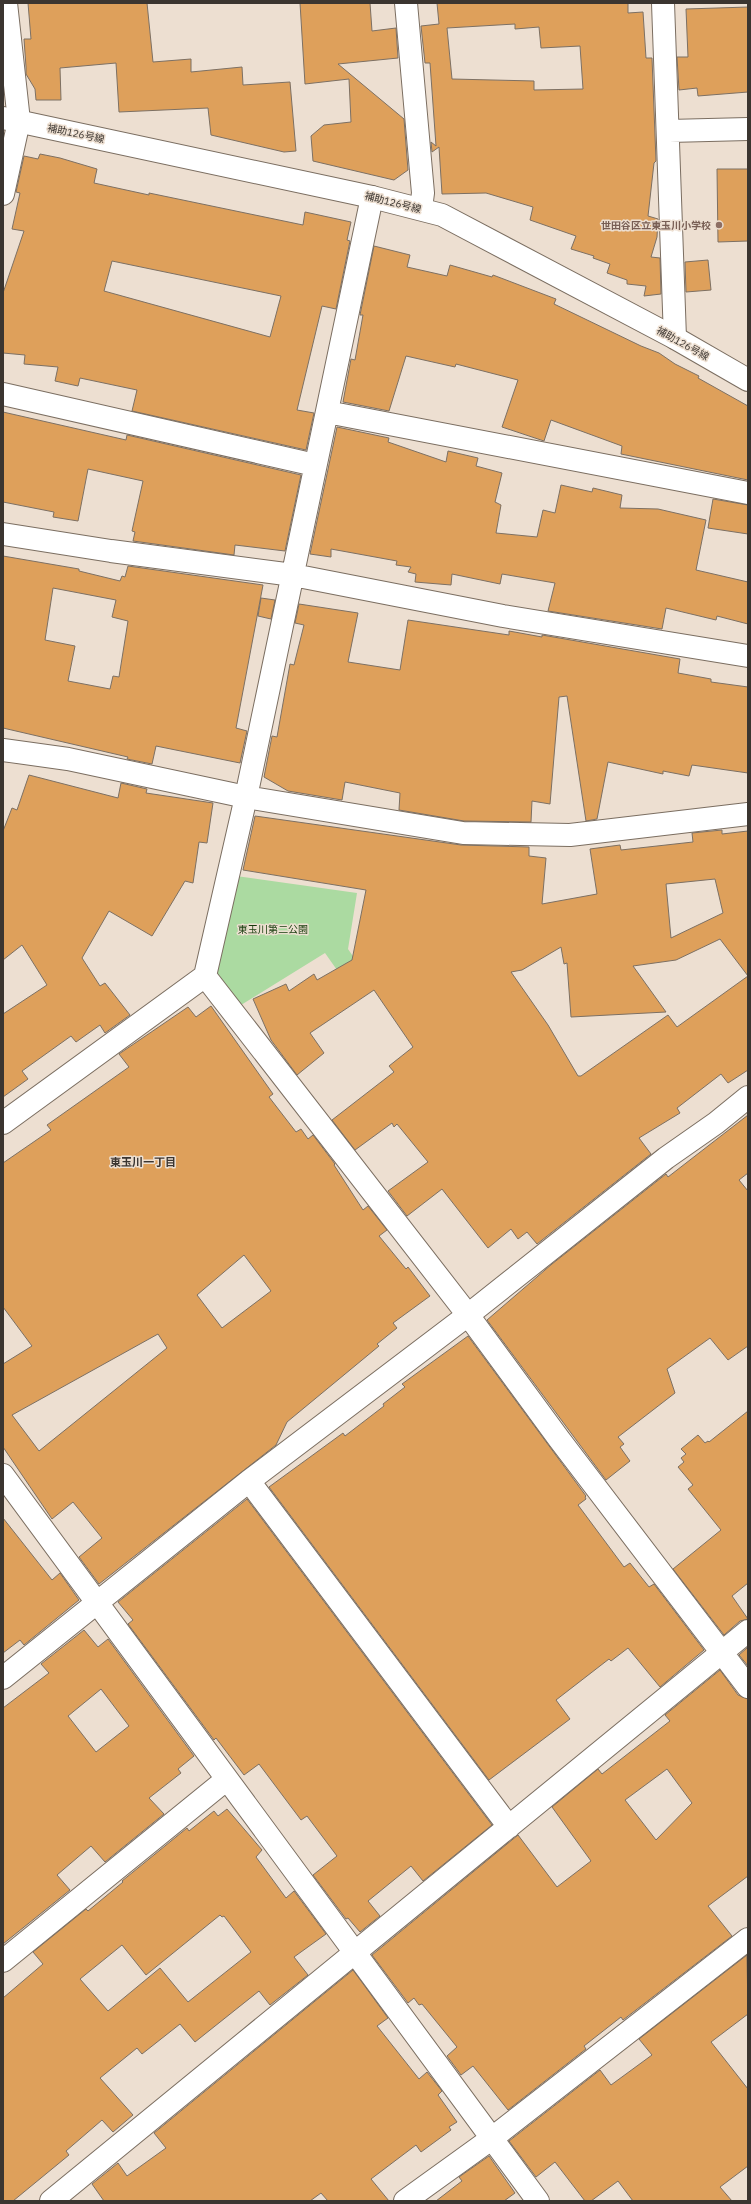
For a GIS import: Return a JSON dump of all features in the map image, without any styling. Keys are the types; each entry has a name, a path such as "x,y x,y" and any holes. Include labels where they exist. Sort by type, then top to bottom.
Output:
{"street":[{"path":"3,194 11,119 6,3"},
{"path":"406,3 423,193 421,208"},
{"path":"663,3 669,131 675,338"},
{"name":"補助126号線","path":"11,119 372,196 421,208 442,215 675,338 748,380"},
{"path":"669,131 748,129"},
{"path":"3,1123 204,976 246,797 372,196"},
{"path":"3,394 316,465"},
{"path":"327,412 748,493"},
{"path":"3,534 111,551 293,575 503,616 748,656"},
{"path":"3,750 68,759 246,797 463,833 570,835 748,814"},
{"path":"204,976 468,1315 559,1439 748,1687"},
{"path":"3,1678 249,1481 468,1315 666,1158 748,1097"},
{"path":"3,1475 538,2201"},
{"path":"249,1481 509,1826"},
{"path":"51,2201 748,1631"},
{"path":"3,1961 227,1779"},
{"path":"405,2201 491,2139 748,1939"}],"green space":[{"name":"東玉川第二公園","path":"236,876 357,893 348,949 361,968 344,980 325,953 241,1005 215,970"}],"building":[{"path":"28,3 147,3 153,62 191,59 191,72 242,67 243,85 290,82 296,151 284,152 211,135 208,108 119,112 116,63 60,68 61,100 36,100 35,89 26,74 24,39 31,39"},
{"path":"300,3 370,3 372,31 396,28 398,58 338,64 404,119 408,170 394,180 313,161 311,136 324,125 351,122 349,79 305,84"},
{"path":"437,3 628,3 628,13 643,12 646,58 652,58 656,161 654,163 648,216 658,219 657,237 651,257 660,258 661,294 644,296 646,286 627,284 627,280 607,273 610,264 593,258 594,256 571,249 576,236 530,220 533,207 486,193 442,194 439,147 432,152 431,142 436,146 430,63 425,63 421,26 439,24","holes":["515,24 515,29 539,27 541,48 580,46 583,89 534,90 534,81 452,79 447,28"]},
{"path":"748,7 748,92 698,96 697,88 679,90 677,57 688,57 686,9"},
{"path":"40,154 60,158 97,169 94,183 149,195 149,193 303,225 305,212 351,222 347,240 350,241 336,309 322,306 297,410 314,413 306,450 132,411 137,390 80,378 78,386 55,381 58,367 24,364 25,355 3,353 3,293 24,231 12,229 20,193 16,192 24,156 38,159","holes":["112,261 281,296 270,337 104,291"]},
{"name":"世田谷区立東玉川小学校","path":"717,169 748,169 748,241 718,242"},
{"path":"374,246 410,255 407,267 447,276 450,265 492,277 493,275 556,299 554,304 641,346 659,353 675,364 699,376 698,378 748,406 748,480 621,454 622,446 551,420 544,441 502,427 518,380 456,364 455,367 406,356 389,411 343,402 351,359 355,360 363,315 360,315"},
{"path":"708,260 711,290 686,292 685,262"},
{"path":"3,412 126,440 127,435 301,475 285,551 235,545 234,555 133,541 135,532 132,531 143,481 88,469 78,521 53,517 54,512 3,502"},
{"path":"337,427 389,438 388,442 446,462 448,451 478,458 476,466 502,473 495,502 501,505 496,533 537,537 543,510 555,513 561,485 592,492 593,488 622,495 620,508 658,509 706,520 696,570 748,582 748,624 717,616 716,620 666,608 662,629 548,611 555,583 502,574 500,584 452,574 451,585 415,582 416,574 408,572 411,567 396,565 397,561 331,549 331,557 310,554"},
{"path":"713,499 748,505 748,534 708,528"},
{"path":"3,556 79,569 79,571 120,581 122,576 125,577 128,566 263,585 236,728 247,731 240,763 156,746 152,764 3,728","holes":["53,588 116,600 112,617 128,621 119,677 113,676 110,689 68,681 75,646 45,640"]},
{"path":"261,598 275,600 271,619 258,616"},
{"path":"299,604 358,613 348,662 400,670 408,620 509,635 509,631 542,637 542,635 680,659 678,673 711,679 711,682 748,687 748,773 692,765 689,776 663,771 663,774 608,762 597,819 586,821 567,696 559,697 550,804 532,801 531,822 464,821 399,810 400,793 345,782 342,800 288,791 264,777 272,736 277,737 290,664 294,665 304,625 295,623"},
{"path":"29,775 118,798 121,783 147,789 146,793 213,803 207,843 199,842 193,883 185,881 152,936 109,911 82,958 100,986 105,983 130,1015 105,1033 100,1025 76,1042 71,1036 22,1071 28,1079 3,1097 3,1014 47,985 22,945 3,960 3,831 12,808 17,810"},
{"path":"255,816 461,845 529,847 529,856 546,858 542,904 597,894 590,849 620,845 621,850 693,842 692,833 722,830 722,834 748,831 748,976 748,1070 728,1083 721,1074 677,1108 680,1113 639,1138 651,1154 537,1244 527,1232 518,1239 511,1229 488,1248 442,1189 407,1216 388,1191 428,1162 397,1124 394,1127 392,1123 355,1150 332,1120 394,1072 389,1066 413,1047 374,990 310,1033 324,1053 297,1075 271,1040 253,999 286,984 289,991 314,974 317,980 352,960 366,890 243,870","holes":["715,879 723,913 671,938 666,884","720,939 748,976 677,1027 668,1015 581,1076 578,1076 548,1025 511,972 522,970 561,947 564,964 567,963 571,1017 666,1012 633,966 676,960"]},
{"path":"211,1006 273,1094 269,1097 296,1132 301,1129 308,1139 313,1135 335,1164 334,1165 363,1210 368,1206 387,1230 379,1236 406,1269 408,1267 430,1296 393,1323 397,1328 377,1344 379,1346 287,1422 276,1445 99,1584 79,1557 102,1538 73,1502 52,1519 3,1447 3,1364 32,1346 3,1307 3,1163 51,1130 47,1125 129,1067 119,1054 188,1007 196,1017","holes":["244,1255 271,1291 222,1328 197,1295","158,1334 167,1348 39,1451 12,1415"]},
{"path":"748,1115 748,1173 739,1180 748,1191 748,1346 728,1360 710,1338 667,1369 675,1393 618,1437 624,1444 620,1447 630,1461 606,1480 487,1320 552,1264 666,1174 668,1177"},
{"path":"468,1336 586,1496 586,1499 578,1505 624,1567 630,1563 649,1587 654,1584 704,1650 660,1687 628,1648 611,1661 609,1659 556,1700 570,1719 489,1780 269,1487 343,1433 345,1436 384,1406 383,1404 405,1387 402,1384"},
{"path":"748,1411 748,1583 732,1596 748,1619 740,1621 724,1635 673,1569 721,1530 688,1489 693,1485 678,1467 684,1462 681,1458 686,1454 681,1449 698,1435 705,1443 708,1441 709,1442"},
{"path":"247,1499 492,1825 423,1881 411,1866 368,1901 380,1916 360,1932 348,1918 346,1919 313,1875 337,1856 307,1816 301,1820 259,1764 244,1775 216,1738 214,1740 128,1624 133,1620 118,1602"},
{"path":"3,1518 52,1580 60,1573 79,1600 24,1645 20,1640 3,1653"},
{"path":"84,1630 98,1647 108,1639 194,1756 178,1769 181,1773 149,1798 164,1814 105,1862 91,1846 57,1875 70,1890 3,1944 3,1708 49,1673 41,1664","holes":["101,1689 129,1726 96,1752 68,1716"]},
{"path":"748,1647 748,1666 739,1655"},
{"path":"720,1670 738,1695 748,1699 748,1876 708,1906 732,1936 623,2020 621,2017 584,2046 586,2049 508,2110 473,2066 461,2075 447,2056 457,2047 422,2004 419,2005 414,1998 408,2003 372,1955 518,1835 557,1887 591,1861 552,1807 598,1769 602,1774 670,1721 665,1715","holes":["667,1769 692,1803 656,1840 625,1800"]},
{"path":"227,1809 262,1850 256,1857 286,1898 294,1891 326,1934 294,1957 308,1975 270,2005 259,1991 195,2042 180,2024 142,2054 137,2048 100,2078 133,2115 113,2132 102,2120 66,2151 69,2155 13,2201 3,2201 3,1998 43,1964 33,1952 86,1909 88,1911 187,1828 189,1831 214,1811 218,1816","holes":["220,1915 222,1917 224,1916 251,1952 188,2002 160,1968 108,2011 80,1979 122,1945 146,1975"]},
{"path":"747,1955 748,2014 711,2042 748,2089 748,2166 720,2187 732,2201 633,2201 618,2181 591,2201 585,2201 555,2162 536,2177 509,2141 600,2070 611,2085 652,2055 639,2039"},
{"path":"353,1970 388,2018 377,2026 419,2079 427,2072 442,2091 438,2095 457,2122 449,2127 451,2130 421,2152 416,2145 371,2179 389,2201 328,2201 321,2193 310,2201 104,2201 92,2184 118,2163 127,2176 166,2148 154,2133"},
{"path":"489,2156 515,2193 504,2201 436,2201 462,2181 459,2177"}],"place":[{"name":"世田谷区立東玉川小学校","path":"719,225"}],"district":[{"name":"東玉川一丁目","path":"143,1162"}]}
